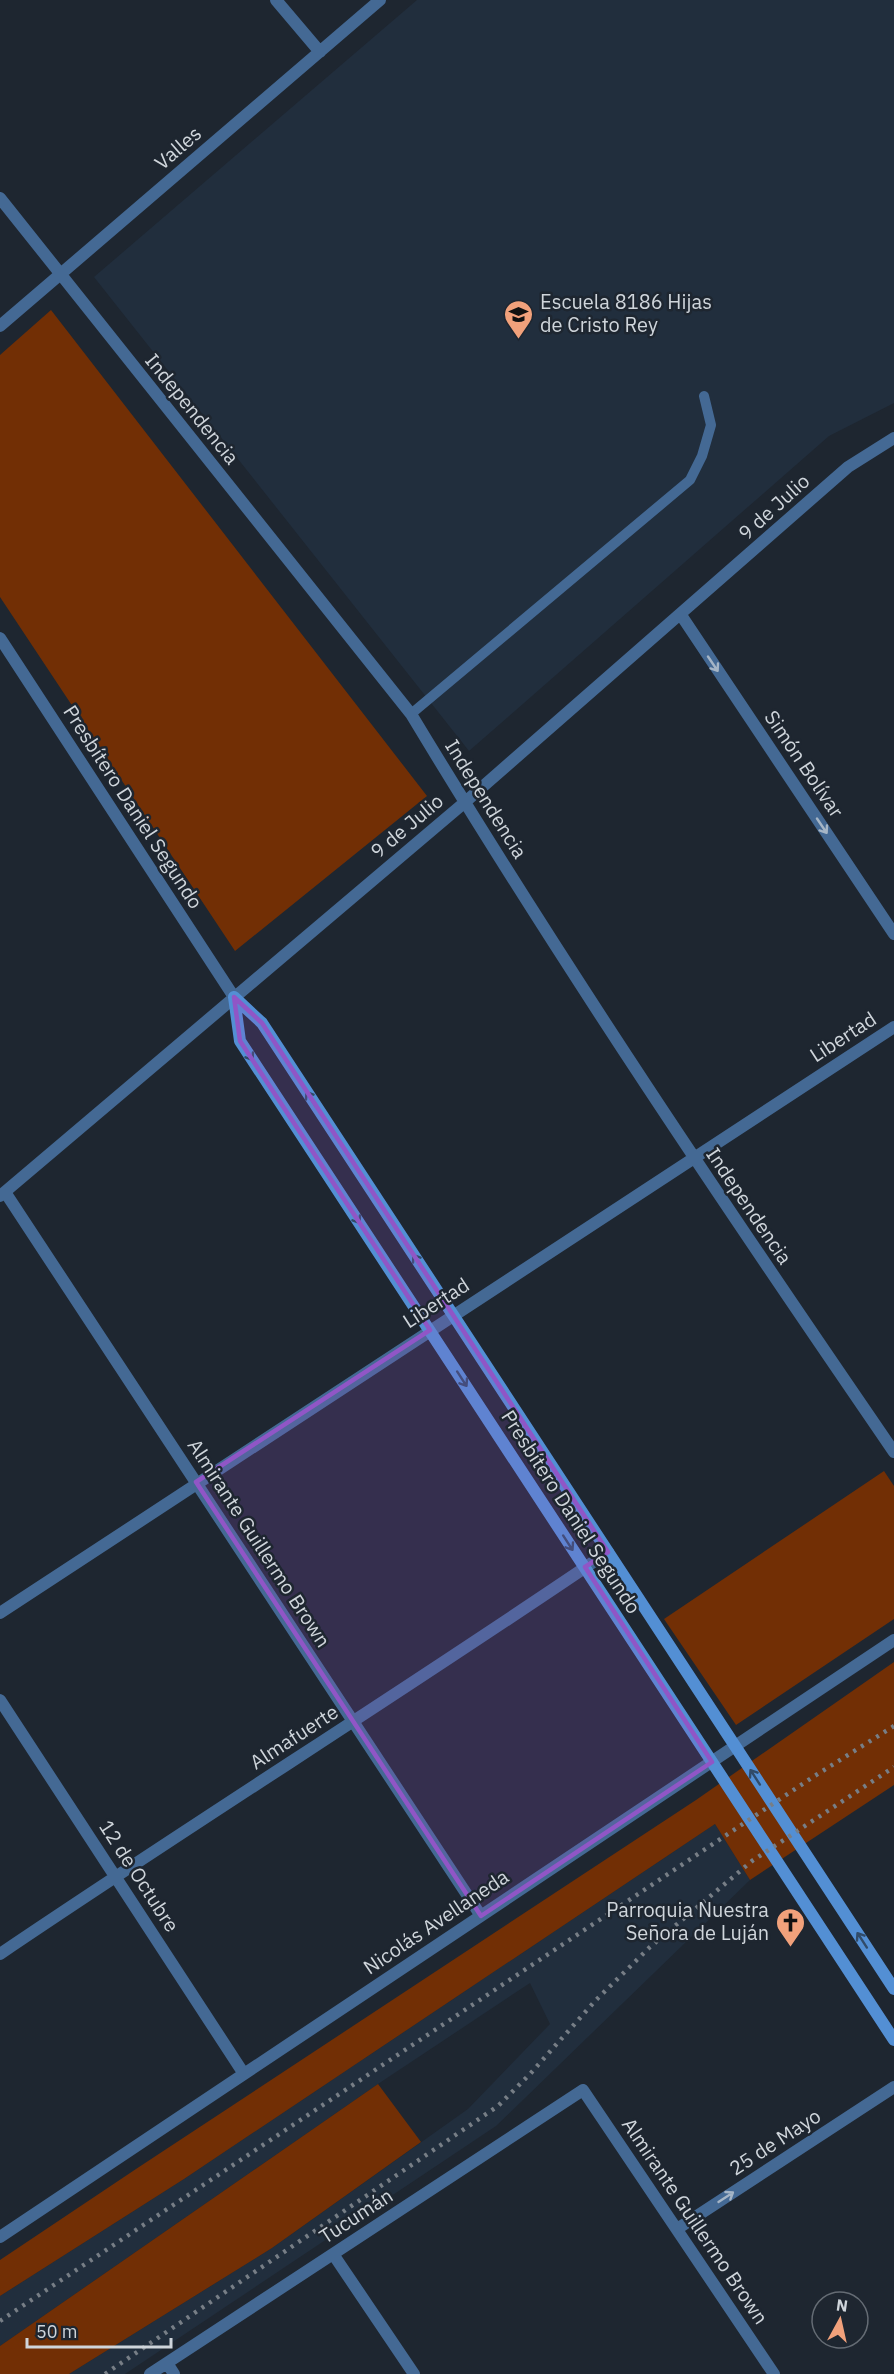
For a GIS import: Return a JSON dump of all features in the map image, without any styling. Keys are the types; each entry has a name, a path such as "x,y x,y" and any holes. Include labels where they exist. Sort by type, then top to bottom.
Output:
{"main road":[{"name":"Presbítero Daniel Segundo","path":"234,997 262,1023 894,1989"},
{"name":"Presbítero Daniel Segundo","path":"234,997 240,1041 894,2040"}],"street":[{"path":"276,0 320,52"},
{"name":"Valles","path":"0,326 380,0"},
{"name":"Independencia","path":"0,198 411,714 464,803 692,1158 894,1452"},
{"name":"9 de Julio","path":"2,1194 464,803 681,615 848,466 894,438"},
{"name":"Simón Bolívar","path":"681,615 894,934"},
{"name":"Presbítero Daniel Segundo","path":"0,638 234,997"},
{"name":"Libertad","path":"0,1613 196,1482 894,1027"},
{"name":"Almirante Guillermo Brown","path":"2,1194 196,1482 481,1916"},
{"name":"Almafuerte","path":"0,1954 608,1552"},
{"name":"Nicolás Avellaneda","path":"2,2231 244,2074 894,1640"},
{"name":"12 de Octubre","path":"0,1700 244,2074"},
{"name":"25 de Mayo","path":"677,2229 894,2087"},
{"name":"Almirante Guillermo Brown","path":"583,2090 774,2374"},
{"name":"Tucumán","path":"150,2374 170,2369 333,2254 583,2090"},
{"path":"333,2254 414,2374"}],"lane":[{"path":"411,714 690,480 702,456 711,425 704,396"}],"highlighted area":[{"path":"234,997 262,1023 608,1552 585,1567 712,1762 481,1916 196,1482 430,1330 240,1041"}],"shaded area":[{"name":"Escuela 8186 Hijas de Cristo Rey","path":"417,0 894,0 894,403 829,436 469,751 94,277"},
{"path":"51,310 427,796 235,951 0,597 0,355"},
{"path":"884,1471 894,1486 894,1619 736,1725 664,1619"},
{"path":"894,1662 894,1785 750,1880 715,1824 184,2179 0,2296 0,2260 696,1800"},
{"path":"715,1824 750,1880 496,2126 125,2374 69,2374 272,2248 468,2109 550,2024 530,1983 378,2084 0,2346 0,2296 184,2179"},
{"path":"378,2084 421,2142 272,2248 69,2374 0,2374 0,2346"}],"railway":[{"path":"0,2321 813,1777 894,1726"},
{"path":"105,2374 498,2106 596,2000 650,1947 752,1861 894,1767"}],"place":[{"name":"Escuela 8186 Hijas de Cristo Rey","path":"519,340"},
{"name":"Parroquia Nuestra Señora de Luján","path":"790,1948"}]}
